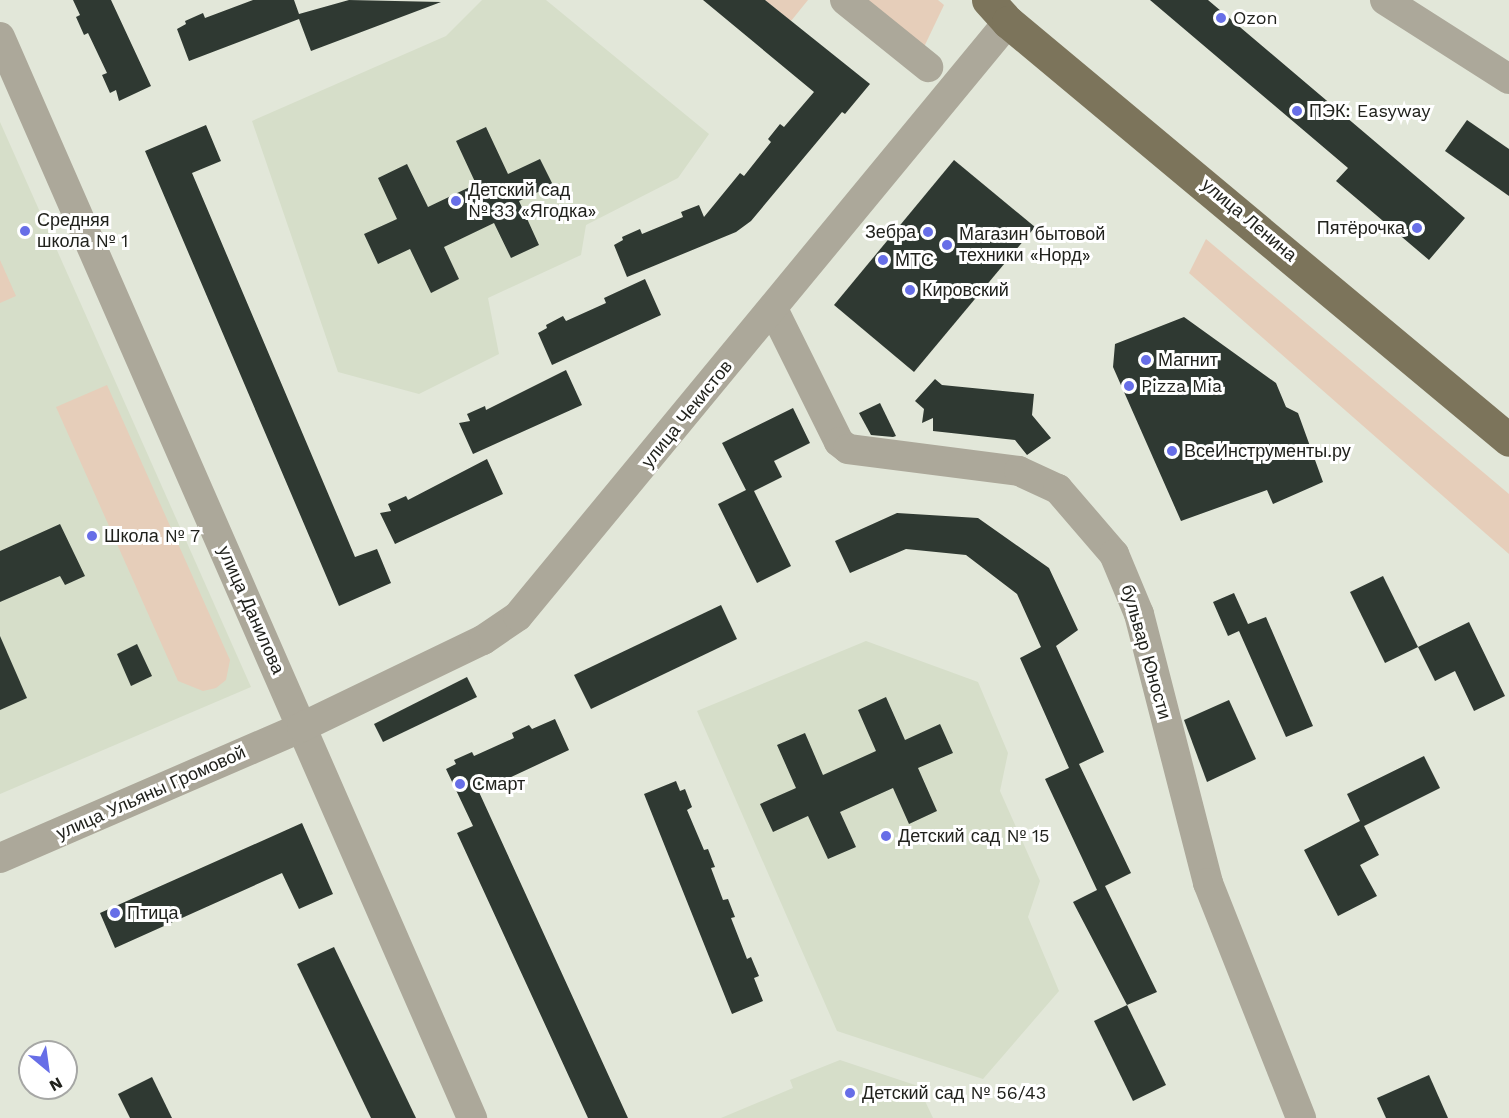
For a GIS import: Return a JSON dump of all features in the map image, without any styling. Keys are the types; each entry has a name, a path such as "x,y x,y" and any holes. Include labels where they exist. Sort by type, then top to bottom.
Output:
{"main road":[{"name":"улица Ленина","path":"998,11 1509,440"}],"street":[{"path":"844,0 928,67"},
{"path":"1385,0 1509,79"},
{"name":"улица Чекистов","path":"302,727 483,640 518,616 773,309 998,11"},
{"name":"улица Данилова","path":"0,37 472,1118"},
{"name":"бульвар Юности","path":"773,309 839,442 848,449 1019,471 1058,489 1114,554 1139,614 1208,883 1301,1118"},
{"name":"улица Ульяны Громовой","path":"0,858 302,727"}],"shaded area":[{"name":"Детский сад № 33 «Ягодка»","path":"482,0 546,0 709,134 678,178 586,225 581,255 488,298 499,354 419,394 338,372 252,121 446,36"},
{"path":"765,0 808,0 791,21"},
{"path":"864,0 938,0 944,5 924,47"},
{"name":"Школа № 7","path":"0,122 251,687 0,794"},
{"path":"1206,239 1509,494 1509,554 1189,273"},
{"path":"0,260 16,296 0,303"},
{"path":"107,385 230,660 226,680 216,688 203,691 178,681 56,407"},
{"name":"Детский сад № 15","path":"866,641 978,682 1008,753 1000,791 1040,881 1028,917 1059,991 983,1079 837,1031 697,711"},
{"name":"Детский сад № 56/43","path":"840,1060 918,1086 933,1118 721,1118 793,1088 790,1080"}],"building":[{"path":"73,0 111,0 151,86 119,101 116,90 110,93 102,75 107,73 88,33 84,35 76,17 80,15"},
{"path":"253,0 294,0 299,14 349,0 441,2 311,51 299,19 189,61 177,29 186,24 185,21 203,13 205,18"},
{"path":"703,0 765,0 870,84 845,114 842,112 751,221 736,232 627,277 614,245 623,240 622,237 640,229 642,234 683,217 681,212 699,205 704,217 740,173 744,176 771,142 768,139 780,124 784,127 814,92"},
{"path":"1150,0 1208,0 1465,218 1429,260 1336,181 1348,168"},
{"path":"1467,120 1509,149 1509,196 1445,151"},
{"path":"206,125 221,161 192,173 355,557 377,549 391,583 339,606 145,151"},
{"path":"486,127 508,174 540,159 553,185 519,201 539,245 511,258 494,223 444,247 459,279 431,293 410,249 378,264 364,234 397,219 378,178 407,164 428,207 476,184 456,141"},
{"path":"954,160 1035,227 914,372 834,305"},
{"path":"645,279 661,315 552,365 538,333 547,328 546,325 563,316 566,321 606,303 604,298"},
{"path":"1184,317 1276,383 1286,407 1298,413 1323,482 1273,504 1267,490 1181,521 1113,367 1115,344"},
{"path":"566,370 582,405 473,454 459,423 470,421 467,414 485,406 486,410"},
{"path":"935,379 942,385 1034,394 1032,415 1051,438 1027,455 1015,440 933,431 933,418 922,423 924,409 915,401"},
{"path":"880,403 896,436 871,435 859,413"},
{"path":"793,408 810,443 774,461 782,477 754,491 791,566 757,583 718,504 746,490 722,443"},
{"path":"487,459 503,494 395,544 380,513 391,511 388,504 406,496 408,500"},
{"path":"897,513 978,518 1049,568 1078,630 1056,646 1104,752 1079,764 1131,873 1105,886 1157,992 1127,1005 1073,902 1097,890 1045,779 1069,768 1020,658 1041,647 1017,594 966,555 906,549 850,573 835,541"},
{"path":"60,524 85,576 65,585 60,576 0,602 0,551"},
{"path":"1383,576 1418,647 1385,663 1350,592"},
{"path":"1234,593 1248,624 1266,617 1313,726 1286,737 1239,631 1228,636 1213,602"},
{"path":"721,605 737,639 591,709 574,675"},
{"path":"1469,622 1505,696 1474,711 1455,671 1435,681 1418,647"},
{"path":"0,636 27,698 0,710"},
{"path":"137,644 152,676 131,686 117,654"},
{"path":"467,677 477,697 383,742 374,724"},
{"path":"886,697 905,740 940,724 953,753 918,768 937,811 909,824 893,788 840,812 856,847 828,859 808,816 773,832 760,804 796,788 777,745 805,733 823,775 876,751 858,710"},
{"path":"1229,700 1256,759 1207,782 1184,720"},
{"path":"555,719 569,750 479,792 628,1118 588,1118 457,833 473,826 446,769 456,764 454,760 472,752 474,756 514,738 512,733 529,725 532,729"},
{"path":"1424,756 1440,788 1364,826 1379,855 1360,865 1377,896 1338,916 1304,850 1360,821 1347,794"},
{"path":"676,781 680,791 685,789 692,807 687,810 704,850 708,849 715,867 711,868 723,900 728,899 735,917 731,918 747,959 751,957 759,976 754,978 763,1001 732,1014 644,794"},
{"path":"302,823 333,894 299,909 282,873 115,948 100,913"},
{"path":"334,947 416,1118 371,1118 297,964"},
{"path":"1127,1005 1166,1085 1133,1101 1094,1021"},
{"path":"1429,1075 1448,1118 1386,1118 1377,1098"},
{"path":"152,1077 172,1118 130,1118 118,1094"}],"place":[{"name":"Ozon","path":"1221,18"},
{"name":"ПЭК: Easyway","path":"1297,111"},
{"name":"Детский сад № 33 «Ягодка»","path":"456,201"},
{"name":"Пятёрочка","path":"1417,228"},
{"name":"Средняя школа № 1","path":"25,231"},
{"name":"Зебра","path":"928,232"},
{"name":"Магазин бытовой техники «Норд»","path":"947,245"},
{"name":"МТС","path":"883,260"},
{"name":"Кировский","path":"910,290"},
{"name":"Магнит","path":"1146,360"},
{"name":"Pizza Mia","path":"1129,386"},
{"name":"ВсеИнструменты.ру","path":"1172,451"},
{"name":"Школа № 7","path":"92,536"},
{"name":"Смарт","path":"460,784"},
{"name":"Детский сад № 15","path":"886,836"},
{"name":"Птица","path":"115,913"},
{"name":"Детский сад № 56/43","path":"850,1093"}]}
